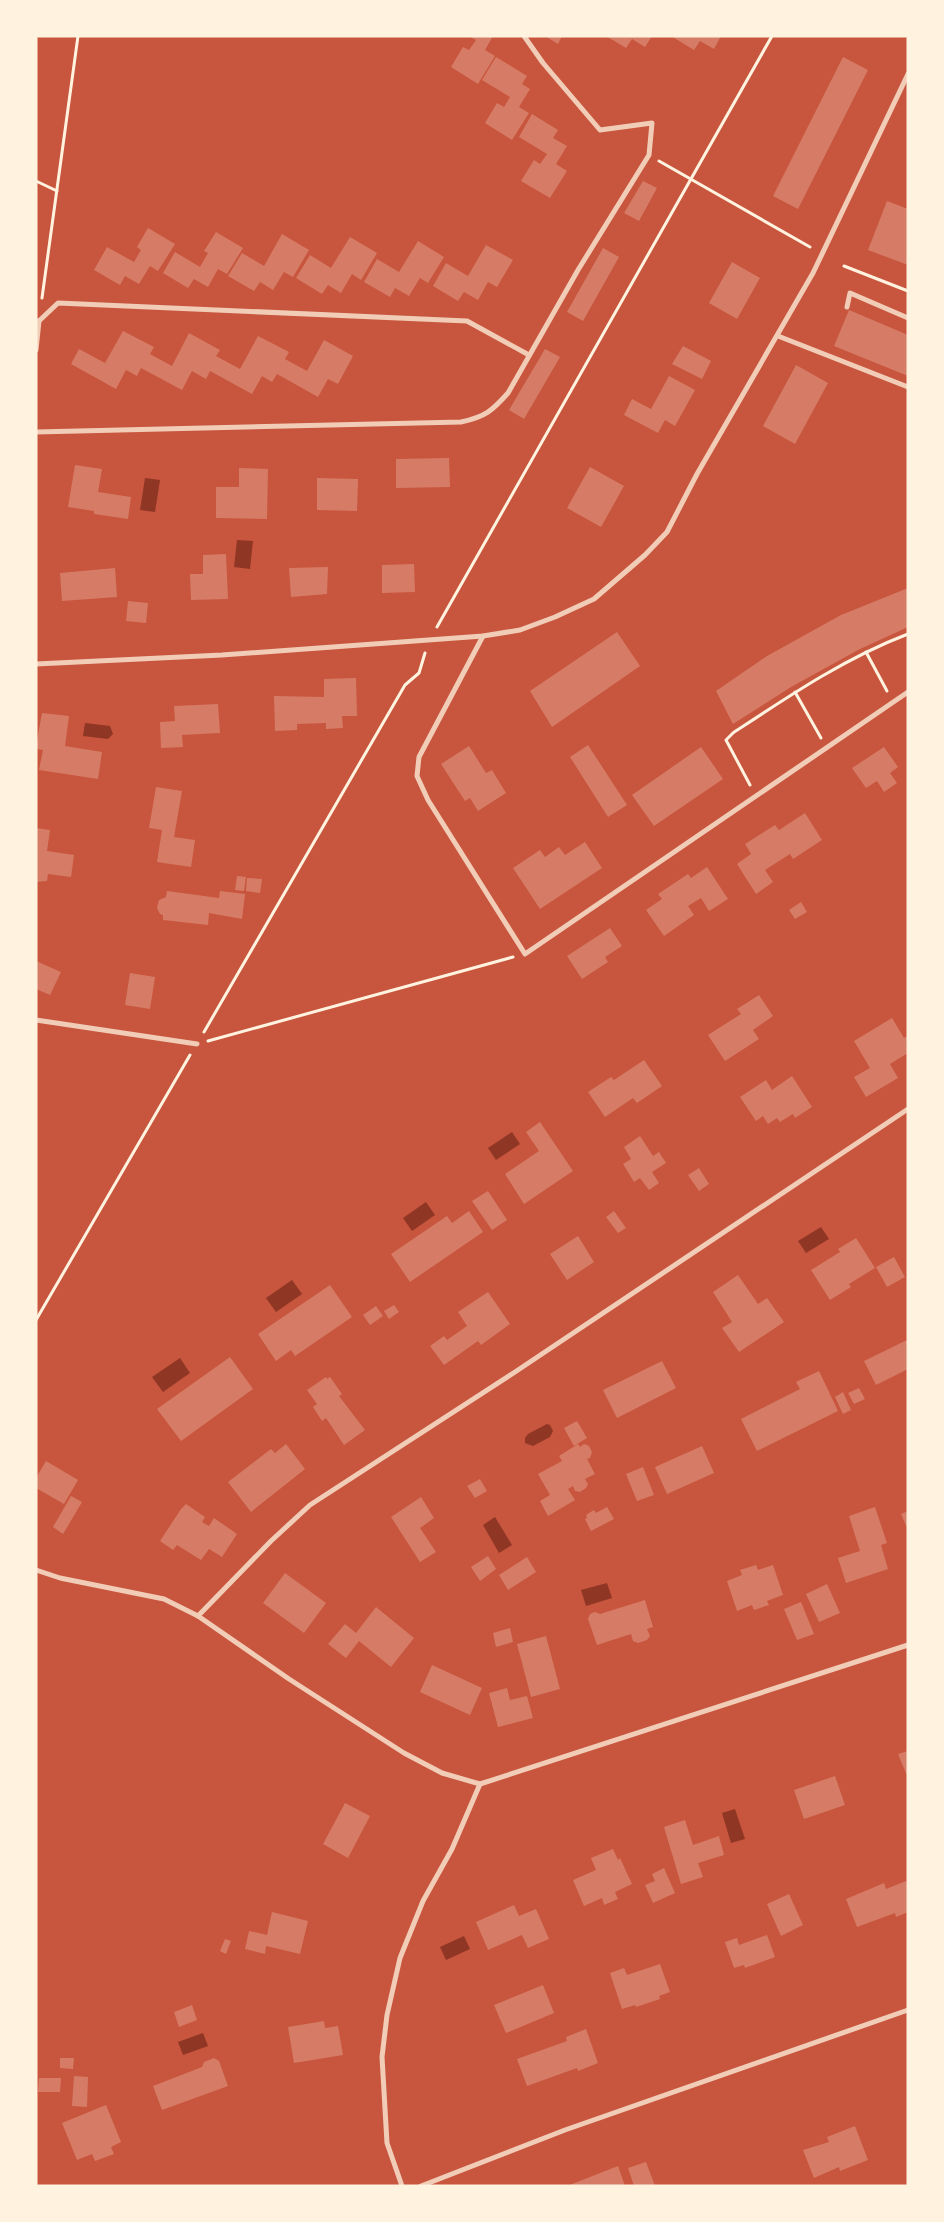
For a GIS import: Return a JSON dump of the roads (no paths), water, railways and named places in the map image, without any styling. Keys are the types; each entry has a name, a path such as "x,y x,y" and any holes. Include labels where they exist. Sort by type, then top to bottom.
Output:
{"street":[{"path":"36,432 461,422 480,418 493,409 508,393 528,354 649,155 652,123 600,130 543,63 524,36"},
{"path":"36,664 222,655 483,636 520,630 555,617 594,599 645,556 667,532 697,474 778,336 812,273 908,74"},
{"path":"847,307 850,293 908,318"},
{"path":"36,350 38,321 58,303 467,321 528,354"},
{"path":"778,336 908,387"},
{"path":"483,636 419,757 416,776 433,808 525,954 908,692"},
{"path":"36,1020 197,1044"},
{"path":"198,1616 271,1540 310,1505 522,1367 908,1109"},
{"path":"36,1570 60,1578 164,1599 198,1616 288,1679 404,1753 442,1773 480,1784 908,1645"},
{"path":"402,2186 387,2143 382,2057 387,2015 400,1958 423,1900 452,1849 480,1784"},
{"path":"421,2186 565,2130 908,2010"}]}
